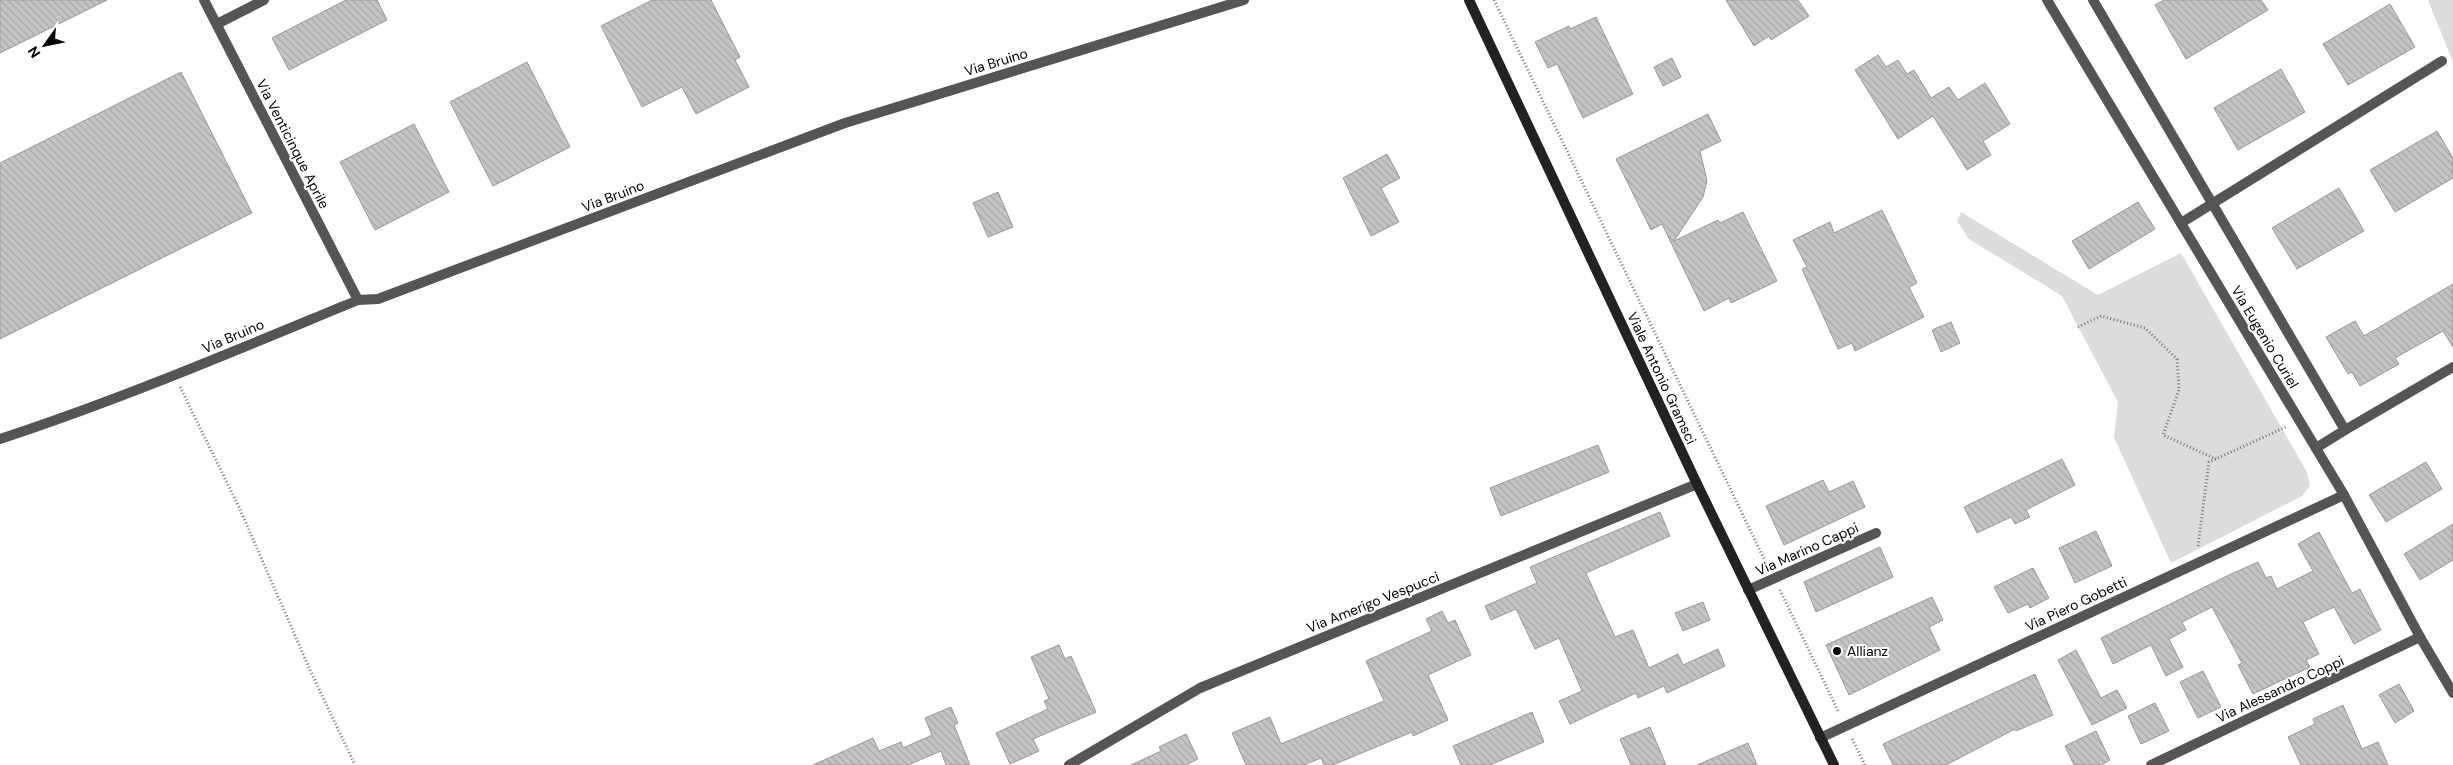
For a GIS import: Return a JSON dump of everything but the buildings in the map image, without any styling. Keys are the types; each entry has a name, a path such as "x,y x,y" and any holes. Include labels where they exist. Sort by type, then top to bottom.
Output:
{"street":[{"name":"Via Venticinque Aprile","path":"204,0 358,300"},
{"path":"217,24 264,0"},
{"name":"Via Bruino","path":"0,439 174,376 358,300 378,299 845,123 1244,0"},
{"name":"Viale Antonio Gramsci","path":"1469,0 1697,484 1834,765"},
{"name":"Via Eugenio Curiel","path":"2047,0 2344,495 2420,637 2453,693"},
{"path":"2093,0 2345,430"},
{"path":"2181,223 2442,61"},
{"path":"2316,448 2453,367"},
{"name":"Via Amerigo Vespucci","path":"1069,765 1200,688 1697,484"},
{"name":"Via Piero Gobetti","path":"1820,738 2344,495"},
{"name":"Via Marino Cappi","path":"1748,590 1876,533"},
{"name":"Via Alessandro Coppi","path":"2150,765 2420,637"}],"path":[{"path":"1494,0 1865,765"},
{"path":"2078,327 2101,316 2145,328 2177,359 2179,390 2163,435 2216,459"},
{"path":"174,376 239,507 310,670 355,765"},
{"path":"2196,564 2209,462 2300,421"}],"shaded area":[{"path":"2428,0 2453,0 2453,62"},
{"path":"1961,212 2098,295 2181,253 2307,472 2310,486 2302,496 2171,563 2114,437 2118,402 2062,296 1969,239 1957,221"}],"place":[{"name":"Allianz","path":"1837,651"}]}
